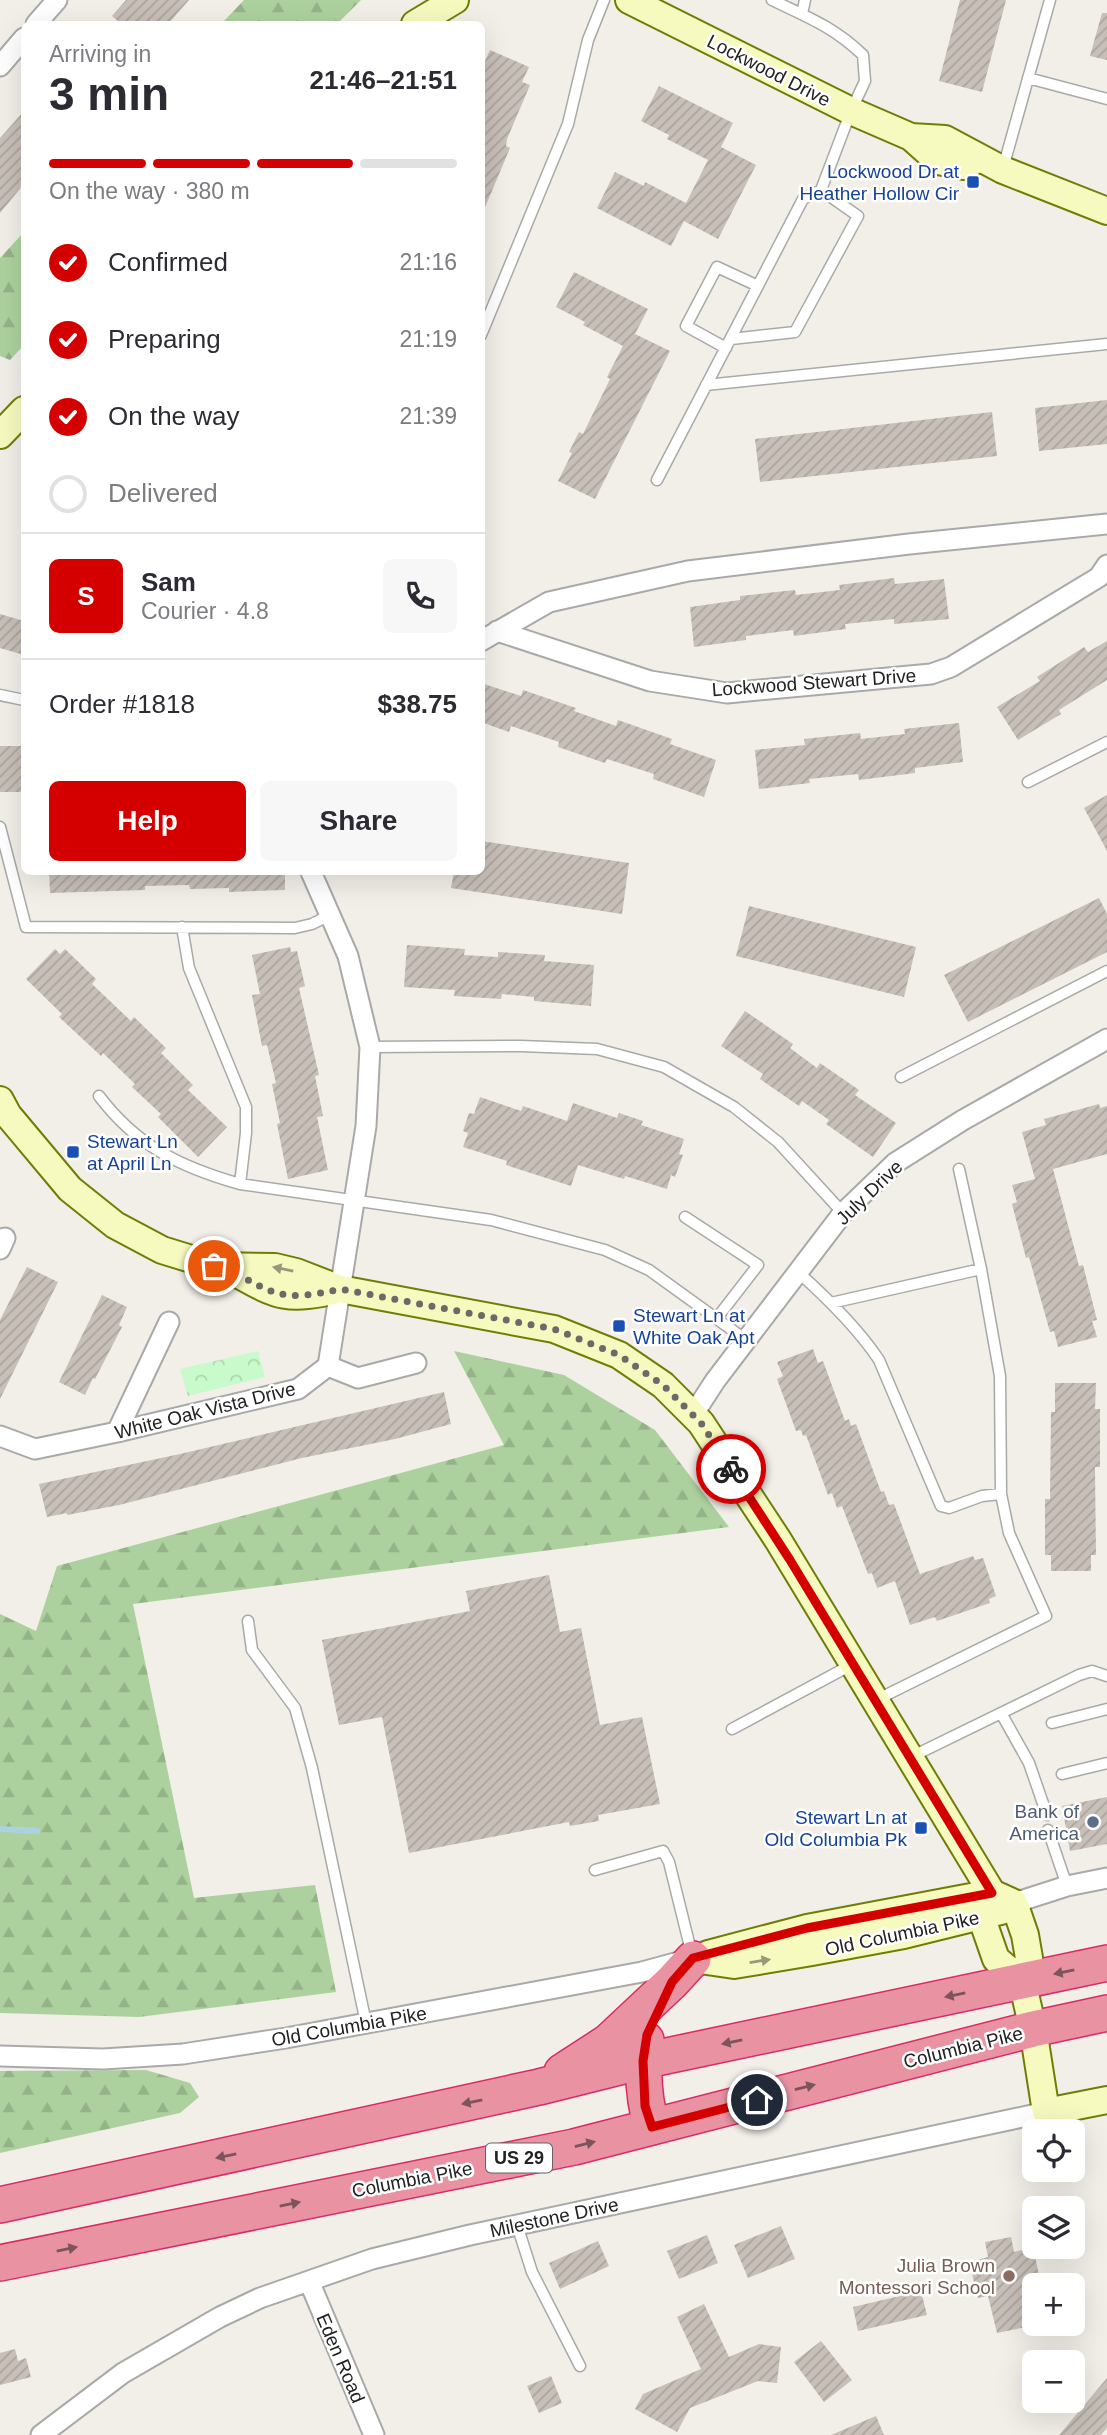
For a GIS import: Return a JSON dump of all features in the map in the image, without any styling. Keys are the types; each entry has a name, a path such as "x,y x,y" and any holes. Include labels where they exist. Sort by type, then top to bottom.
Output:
{"highway":[{"path":"0,2205 539,2087 643,2061 1107,1963"},
{"path":"652,2127 645,2106 643,2061 647,2035 682,1970"},
{"path":"539,2087 608,2042 682,1970"},
{"name":"Columbia Pike","path":"0,2263 574,2147 1034,2029 1107,2013"}],"street":[{"path":"39,21 57,0"},
{"path":"420,21 455,0"},
{"name":"Lockwood Drive","path":"629,0 851,111 911,137 938,161 964,166 992,164"},
{"path":"0,66 21,42"},
{"path":"992,164 1107,211"},
{"path":"0,435 21,413"},
{"name":"Lockwood Stewart Drive","path":"489,636 549,602 688,571 909,544 1107,524"},
{"name":"Lockwood Stewart Drive","path":"489,636 650,681 727,692 931,674 951,667 1099,577 1107,565"},
{"path":"312,875 348,956 370,1048 366,1126 328,1366 358,1378 416,1363"},
{"name":"July Drive","path":"693,1415 715,1381 843,1213 895,1163 963,1120 1107,1039"},
{"path":"0,1100 8,1115 70,1189 115,1226 163,1250 214,1266 223,1266 273,1294 311,1296 340,1289 554,1329 619,1355 663,1385 701,1423 854,1664 996,1904 1025,1935 1029,1958 1021,1980 1034,2029 1046,2112"},
{"path":"117,1432 169,1322"},
{"name":"White Oak Vista Drive","path":"0,1436 35,1449 117,1432 298,1389 328,1366"},
{"name":"Old Columbia Pike","path":"0,2056 103,2059 183,2054 286,2038 642,1972 734,1965 904,1935 996,1904 1107,1878"},
{"path":"996,1904 996,1959 1021,1980"},
{"name":"Milestone Drive","path":"41,2435 123,2373 220,2318 260,2298 372,2259 517,2225 1107,2100"},
{"name":"Eden Road","path":"309,2281 374,2435"}],"lane":[{"path":"485,325 568,124 588,40 604,0"},
{"path":"657,480 803,199 821,190 865,81 863,55 844,37 772,0"},
{"path":"802,14 806,0"},
{"path":"992,164 1028,78 1050,0"},
{"path":"1028,78 1107,99"},
{"path":"758,286 717,267 686,326 729,343 795,332 858,216 821,190"},
{"path":"706,385 1107,344"},
{"path":"0,695 21,699"},
{"path":"1028,782 1107,742"},
{"path":"0,827 26,927 295,928 312,924 330,915"},
{"path":"182,927 189,968 246,1107 240,1184"},
{"path":"901,1077 1107,971"},
{"path":"370,1048 521,1046 597,1049 664,1067 734,1107 778,1142 843,1213"},
{"path":"99,1096 115,1117 144,1142 173,1160 208,1175 240,1184 491,1220 605,1250 649,1270 746,1340"},
{"path":"876,1700 1046,1616 1009,1533 1001,1494 1000,1376 981,1269 959,1169"},
{"path":"685,1217 758,1265 717,1318"},
{"path":"831,1303 981,1269"},
{"path":"798,1272 870,1345 879,1360 941,1506 949,1507 982,1496 1001,1494"},
{"path":"248,1620 252,1650 295,1708 312,1768 366,2022"},
{"path":"732,1729 854,1664"},
{"path":"910,1757 1079,1675 1092,1671 1107,1676"},
{"path":"1052,1723 1107,1709"},
{"path":"1002,1713 1030,1763 1047,1815"},
{"path":"1062,1774 1107,1763"},
{"path":"1048,1829 1067,1886"},
{"path":"595,1870 663,1851 669,1862 682,1970"},
{"path":"517,2225 531,2272 580,2366"}],"green space":[{"path":"244,0 361,0 340,21 224,21"},
{"path":"21,235 21,348 10,360 0,356 0,258"},
{"path":"258,1351 265,1377 188,1396 180,1369"},
{"path":"454,1351 564,1375 655,1430 729,1527 133,1604 194,1898 315,1885 336,1992 139,2017 0,2013 0,1614 36,1631 57,1566 504,1445"},
{"path":"146,2070 190,2083 199,2097 180,2113 0,2153 0,2071"}],"building":[{"path":"126,0 189,0 171,21 118,21 112,16"},
{"path":"960,0 1006,0 982,92 939,81"},
{"path":"1102,13 1107,13 1107,60 1090,56"},
{"path":"490,50 529,67 522,82 530,85 507,139 506,146 510,148 485,207 485,61"},
{"path":"659,86 733,123 721,147 756,165 718,239 684,221 671,246 597,208 615,172 644,186 645,182 686,203 708,160 667,139 669,135 641,121"},
{"path":"21,114 21,188 0,213 0,138"},
{"path":"574,272 648,309 635,334 670,351 595,499 558,481 572,453 569,452 579,432 583,434 623,346 556,307"},
{"path":"1107,400 1107,444 1039,451 1035,408"},
{"path":"992,412 997,456 760,482 755,439"},
{"path":"894,578 895,584 944,579 949,619 894,624 894,619 845,624 846,629 794,636 793,630 694,647 690,607 740,600 740,596 795,590 796,595 840,590 839,585"},
{"path":"0,614 21,620 21,654 0,648"},
{"path":"1107,641 1107,680 1059,710 1061,714 1018,740 997,707 1040,681 1037,677 1084,647 1088,652"},
{"path":"485,684 521,696 523,690 576,708 574,711 616,726 618,720 672,739 670,744 716,760 704,797 653,779 654,774 607,759 605,763 558,747 559,742 511,726 509,732 485,723"},
{"path":"959,723 963,762 915,768 915,773 859,780 858,774 809,779 810,783 759,789 755,750 805,745 804,739 860,733 861,739 905,734 904,729"},
{"path":"0,746 21,746 21,792 0,792"},
{"path":"1107,795 1107,851 1084,808"},
{"path":"485,842 629,863 622,914 451,888 453,875 485,875"},
{"path":"49,875 285,875 285,890 229,892 229,888 190,889 189,885 145,886 145,890 50,893"},
{"path":"1099,898 1107,914 1107,952 968,1022 944,975"},
{"path":"749,906 916,947 904,997 736,956"},
{"path":"407,945 465,949 464,955 498,957 498,952 545,955 544,961 594,965 591,1006 534,1001 534,997 502,994 501,999 454,996 455,990 404,987"},
{"path":"290,947 291,952 297,951 305,986 299,988 319,1075 315,1076 323,1116 317,1117 328,1170 288,1179 272,1084 276,1083 267,1045 262,1046 252,995 260,994 252,955"},
{"path":"55,949 60,954 65,949 96,979 92,984 131,1021 134,1017 166,1048 161,1053 193,1085 188,1090 227,1127 198,1157 158,1117 161,1114 132,1087 135,1084 59,1017 62,1014 26,979"},
{"path":"745,1011 793,1044 790,1048 817,1068 820,1063 859,1090 855,1095 896,1123 873,1157 826,1124 829,1120 802,1101 799,1106 760,1079 763,1074 721,1046"},
{"path":"480,1097 521,1111 523,1106 567,1121 573,1103 617,1118 619,1113 643,1121 641,1125 684,1139 679,1154 683,1155 675,1177 671,1175 667,1189 578,1165 571,1186 506,1165 507,1161 463,1147 468,1133 463,1131 469,1113 474,1114"},
{"path":"1099,1104 1100,1108 1107,1106 1107,1154 1053,1169 1079,1266 1083,1265 1097,1320 1092,1321 1097,1337 1058,1347 1054,1331 1050,1332 1029,1257 1026,1258 1012,1204 1017,1202 1012,1185 1035,1179 1022,1132 1046,1125 1044,1119"},
{"path":"27,1267 58,1282 0,1399 0,1320"},
{"path":"102,1295 127,1307 119,1325 122,1327 85,1395 59,1382"},
{"path":"813,1349 818,1363 823,1361 845,1421 849,1419 851,1426 856,1424 881,1492 884,1491 889,1505 894,1504 920,1574 973,1556 975,1560 983,1558 996,1596 989,1599 990,1603 937,1621 935,1617 910,1625 895,1581 877,1588 872,1573 868,1574 842,1506 837,1508 832,1493 828,1495 806,1435 803,1436 801,1430 796,1431 777,1379 783,1376 777,1362"},
{"path":"1055,1383 1096,1383 1095,1409 1100,1409 1100,1467 1095,1467 1096,1555 1091,1555 1091,1571 1051,1571 1051,1555 1045,1555 1045,1499 1050,1499 1051,1412 1055,1412"},
{"path":"444,1392 451,1424 395,1439 302,1458 119,1505 47,1517 39,1484"},
{"path":"549,1575 560,1632 581,1628 600,1725 642,1717 660,1804 598,1815 599,1821 570,1826 569,1822 409,1853 382,1717 339,1725 322,1640 470,1611 466,1591"},
{"path":"1107,1797 1107,1844 1070,1851 1062,1806"},
{"path":"781,2226 795,2259 748,2278 734,2245"},
{"path":"707,2235 718,2263 679,2279 667,2251"},
{"path":"1011,2237 1014,2252 1022,2250 1022,2259 1036,2259 1038,2273 1022,2273 1022,2328 997,2333 988,2296 978,2298 969,2262 988,2257 985,2242"},
{"path":"598,2241 609,2266 560,2289 549,2263"},
{"path":"921,2291 927,2315 858,2331 853,2307"},
{"path":"704,2304 729,2357 759,2344 781,2347 777,2383 758,2381 690,2408 677,2432 635,2409 643,2394 701,2369 677,2317"},
{"path":"821,2341 852,2380 824,2402 794,2362"},
{"path":"15,2349 18,2361 26,2358 31,2377 0,2385 0,2353"},
{"path":"551,2376 562,2403 539,2413 527,2386"},
{"path":"1107,2378 1107,2428 1101,2435 1059,2435 1078,2413 1085,2413 1085,2404"},
{"path":"876,2416 884,2435 831,2435"}],"waterway":[{"path":"0,1829 37,1831"}],"way so far":[{"path":"214,1266 223,1266 273,1294 311,1296 340,1289 554,1329 619,1355 663,1385 701,1423 731,1469"}],"place":[{"name":"Lockwood Dr at Heather Hollow Cir","path":"973,182"},
{"name":"Stewart Ln at April Ln","path":"73,1152"},
{"name":"Stewart Ln at White Oak Apt","path":"619,1326"},
{"name":"Bank of America","path":"1093,1822"},
{"name":"Stewart Ln at Old Columbia Pk","path":"921,1828"},
{"name":"Julia Brown Montessori School","path":"1009,2276"}],"route":[{"path":"731,1469 790,1560 992,1893 807,1928 693,1958 672,1982 647,2035 643,2061 645,2106 652,2127 757,2100"}]}
